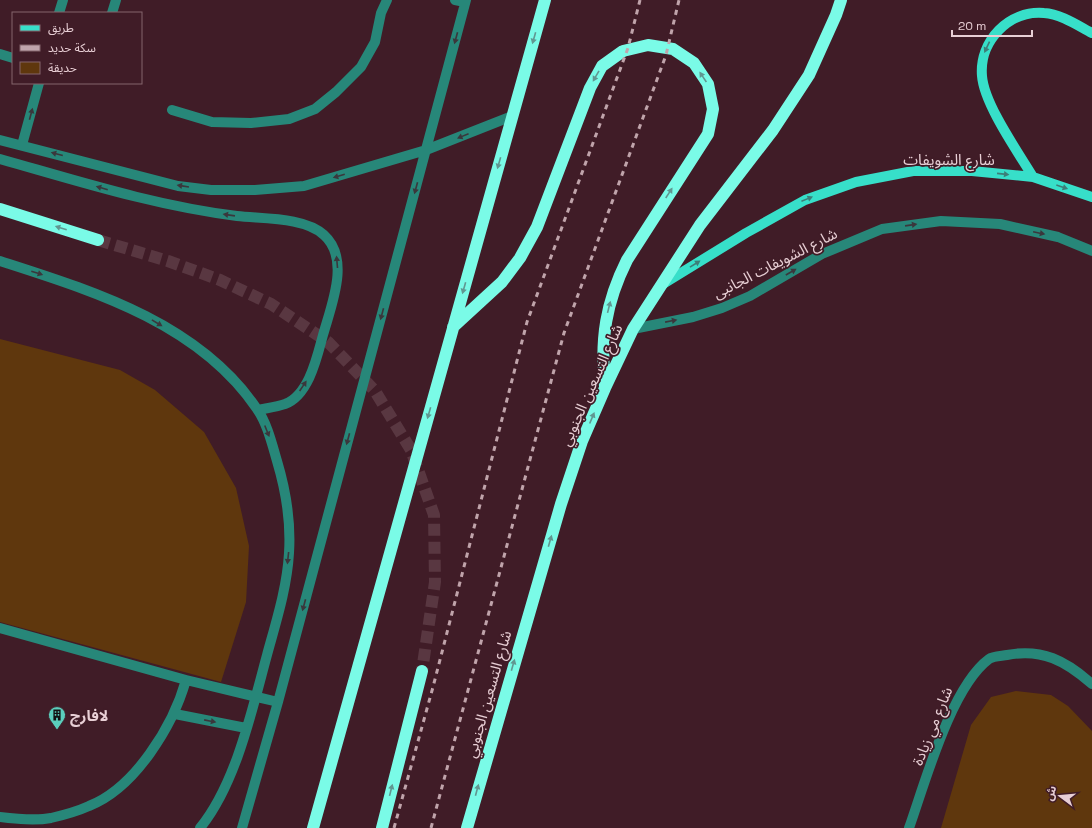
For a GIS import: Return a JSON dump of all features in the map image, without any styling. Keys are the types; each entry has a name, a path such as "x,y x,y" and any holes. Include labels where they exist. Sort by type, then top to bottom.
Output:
{"highway":[{"path":"313,828 545,0"},
{"name":"شارع التسعين الجنوبي","path":"467,828 561,504 582,441 605,388 633,329 700,225 773,130 809,75 836,15 840,0"},
{"path":"453,327 502,282 520,258 537,226 590,88 602,66 623,51 629,49 648,45 673,50 694,63 708,84 713,109 708,134 627,260 617,279 605,322 603,366 605,388"},
{"path":"0,209 98,240"},
{"path":"382,828 422,671"}],"main road":[{"path":"1033,177 988,96 982,77 983,56 992,38 1006,24 1024,15 1044,13 1064,18 1092,33"},
{"name":"شارع الشويفات","path":"662,285 746,233 805,200 856,182 913,171 972,171 1033,177 1092,197"}],"street":[{"path":"59,12 63,0"},
{"path":"112,12 116,0"},
{"path":"172,110 212,122 251,123 289,119 315,109 336,92 361,67 374,42 381,13 387,0"},
{"path":"242,828 278,702 466,1 455,0"},
{"path":"0,54 12,58"},
{"path":"22,145 39,84"},
{"path":"0,140 178,186 211,190 255,190 304,186 426,150 512,116"},
{"path":"0,160 159,203 197,210 291,221 312,226 325,235 336,252 337,270 335,291 312,371 301,390 286,403 258,410"},
{"name":"شارع الشويفات الجانبى","path":"633,329 694,317 722,308 750,296 822,254 882,229 941,221 1000,224 1058,237 1092,251"},
{"path":"0,261 80,287 140,312 186,340 229,374 258,410 271,441 282,478 289,515 289,554 285,588 256,697 232,772 221,797 200,828"},
{"path":"0,628 186,680 278,702"},
{"name":"شارع مي زيادة","path":"909,828 939,742 965,685 990,658 1024,652 1053,657 1092,684"},
{"path":"0,817 25,820 51,818 90,806 122,785 151,753 175,714 186,680"},
{"path":"175,714 246,728"}],"green space":[{"path":"0,339 120,370 155,390 204,432 236,488 249,546 246,602 221,682 0,622"},
{"path":"1016,691 1051,695 1068,706 1092,731 1092,828 941,828 971,725 991,697"}],"tunnel":[{"path":"98,240 168,261 220,280 271,304 328,342 375,391 411,450 434,515 435,582 422,671"}],"railway":[{"path":"394,828 433,687 527,322 628,48 640,0"},
{"path":"431,828 564,333 666,55 679,0"}],"place":[{"name":"لافارﭺ","path":"57,730"}]}
